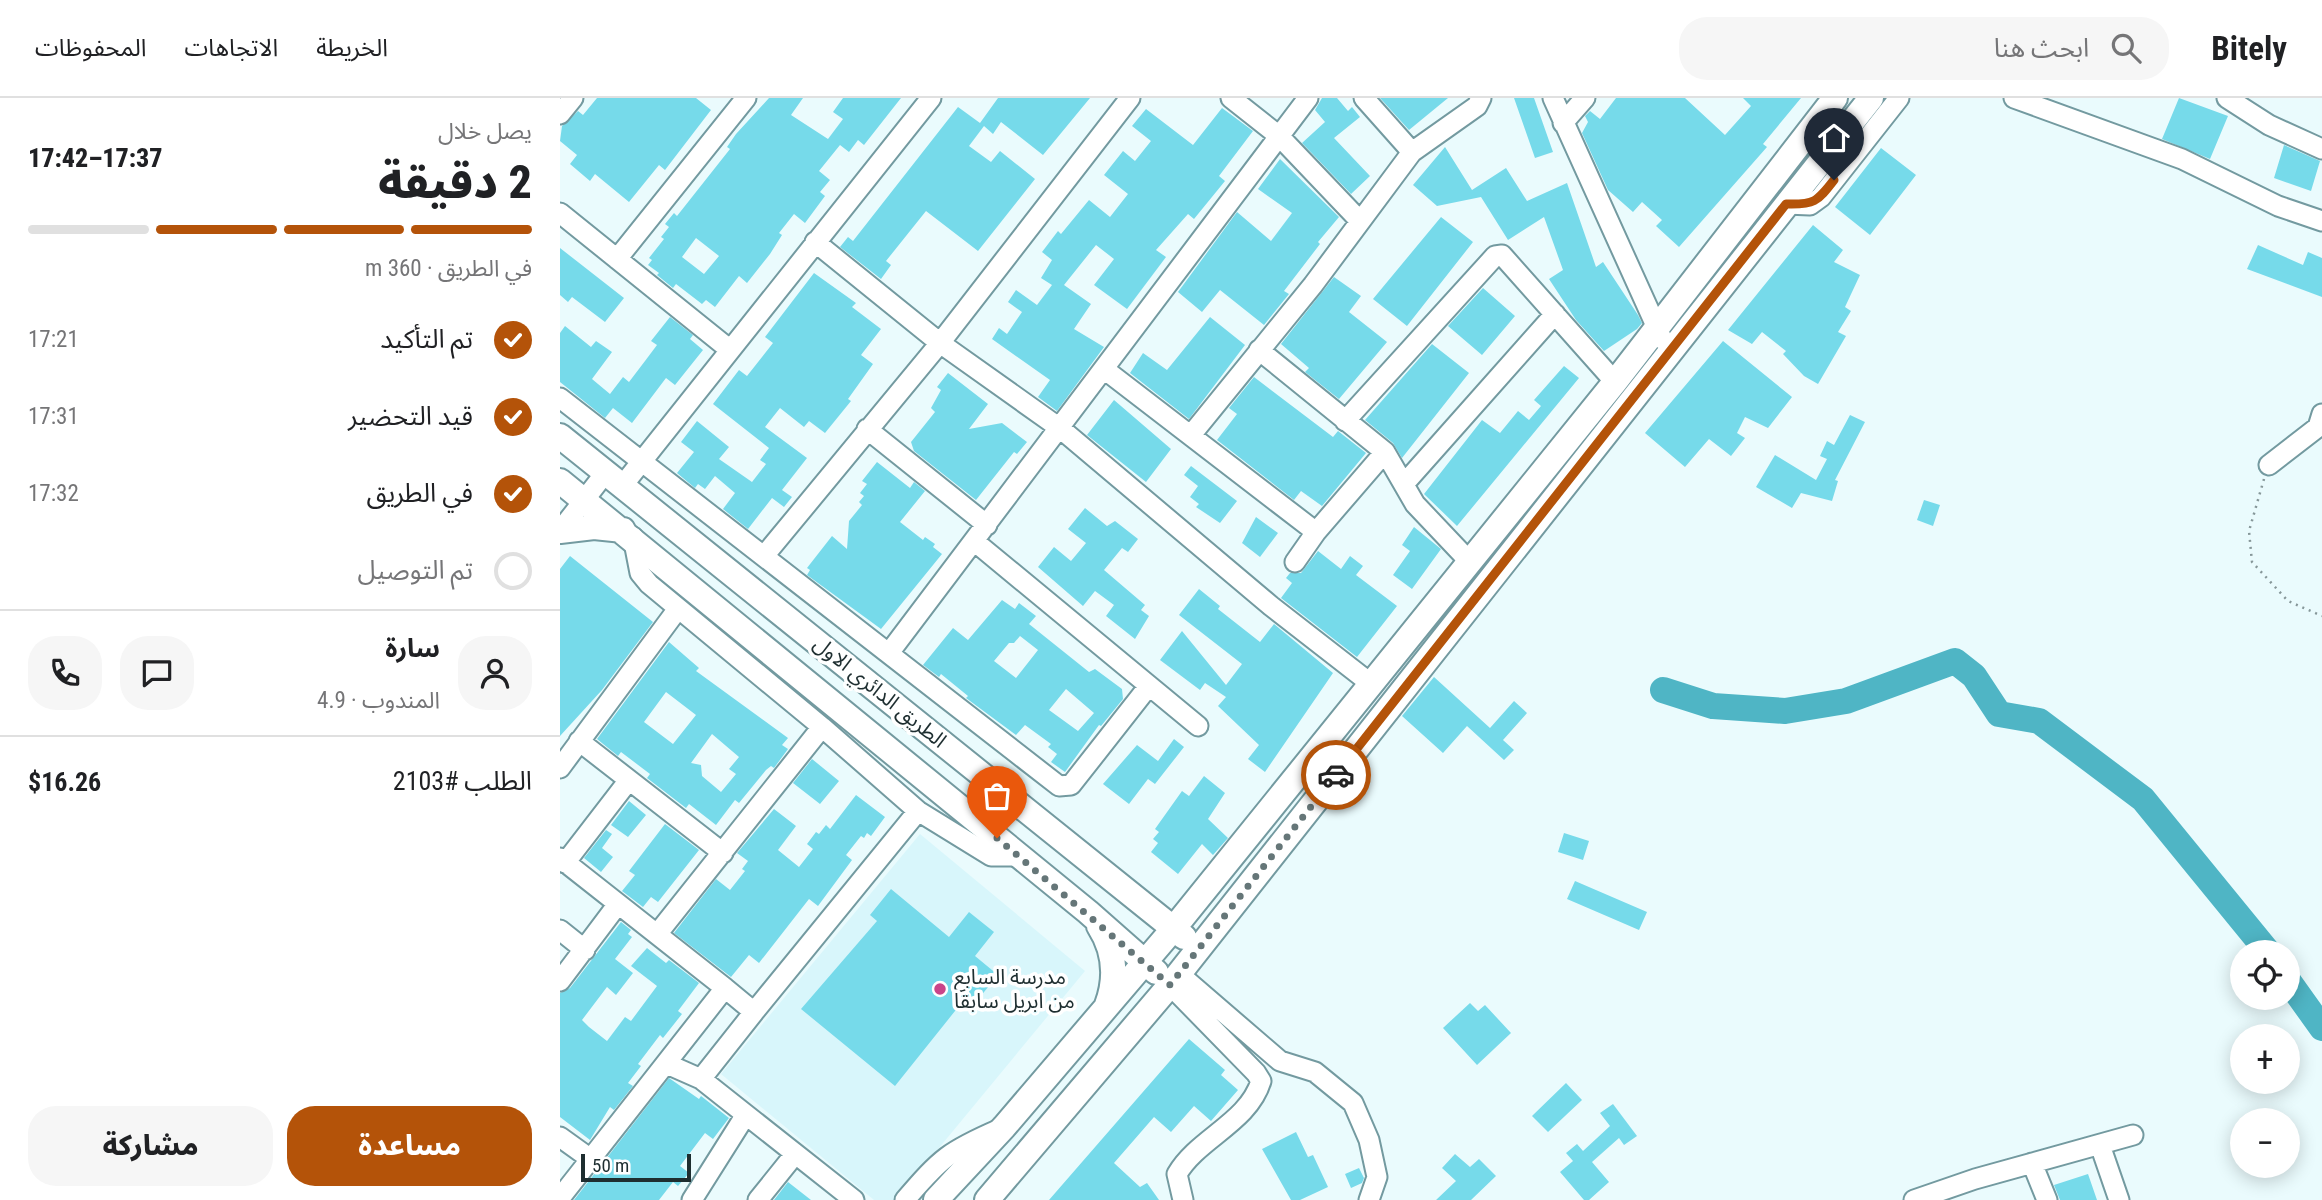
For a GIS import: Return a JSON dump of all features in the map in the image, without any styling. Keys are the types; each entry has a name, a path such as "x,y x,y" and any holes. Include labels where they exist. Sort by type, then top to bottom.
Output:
{"main road":[{"path":"936,1200 1004,1128 1174,928 1615,382 1835,98"},
{"path":"987,1200 1174,979 1871,98"},
{"name":"الطريق الدائري الاول","path":"560,436 1198,948"},
{"name":"الطريق الدائري الاول","path":"560,481 628,533 1145,962 1174,979"},
{"path":"560,531 594,527 628,533"},
{"path":"1088,912 1104,933 1112,959 1113,984 1106,1008"},
{"path":"978,1154 1006,1178"}],"street":[{"path":"560,114 573,98"},
{"path":"617,259 746,98"},
{"path":"560,531 584,500 642,461 931,98"},
{"path":"764,556 940,343 1130,98"},
{"path":"1231,98 1279,136 1360,221"},
{"path":"889,653 1061,429 1308,98"},
{"path":"1364,98 1412,152"},
{"path":"1191,435 1412,152 1477,106 1481,98"},
{"path":"1553,98 1668,356"},
{"path":"1563,123 1585,98"},
{"path":"1786,204 1810,205 1821,197 1899,98"},
{"path":"2014,98 2182,159 2278,206 2322,221"},
{"path":"2227,98 2269,125 2322,149"},
{"path":"560,213 729,349"},
{"path":"815,242 940,343 1061,429 1271,606 1370,683"},
{"path":"1345,421 1495,257 1502,255 1615,382"},
{"path":"1404,484 1555,314"},
{"path":"1259,350 1385,452 1415,505 1469,561"},
{"path":"1104,369 1316,532"},
{"path":"560,398 1063,788 1071,785 1148,687"},
{"path":"2269,465 2318,427 2322,414"},
{"path":"867,429 987,526"},
{"path":"1295,562 1316,532 1385,452"},
{"path":"628,533 640,573 677,610 822,727 918,811 991,856 1018,856"},
{"path":"974,541 1198,726"},
{"path":"560,768 677,610"},
{"path":"658,933 822,727"},
{"path":"579,741 723,852"},
{"path":"629,780 562,860 658,933 754,1012"},
{"path":"701,1079 918,811"},
{"path":"560,981 618,904"},
{"path":"560,930 585,950"},
{"path":"1174,979 1261,1082 1257,1096 1214,1138 1187,1157 1177,1174 1183,1200"},
{"path":"1174,979 1280,1061 1315,1072 1353,1103 1369,1140 1377,1177 1369,1200"},
{"path":"560,1198 724,988"},
{"path":"667,1064 701,1079 853,1200"},
{"path":"692,1200 745,1116"},
{"path":"905,1200 947,1154 1004,1128"},
{"path":"1922,1198 2133,1135"},
{"path":"560,1137 592,1160"},
{"path":"2100,1145 2119,1200"},
{"path":"758,1200 795,1154"},
{"path":"2032,1163 2047,1200"}],"path":[{"path":"2269,465 2249,531 2252,562 2288,601 2322,616"}],"shaded area":[{"path":"920,834 1085,971 896,1200 874,1200 721,1074"}],"building":[{"path":"597,98 696,98 711,110 665,170 659,165 629,202 595,174 590,181 570,164 577,155 560,141 562,126 578,111 583,115"},
{"path":"769,98 803,98 791,115 828,139 843,119 833,112 843,98 901,98 864,145 858,140 849,152 840,145 819,171 830,180 820,192 825,196 805,223 794,214 779,233 782,235 770,254 747,283 739,276 715,307 706,300 702,304 676,284 673,288 648,265 652,260 649,258 664,239 661,237 669,227 665,224 674,213 677,216 730,149 727,147","holes":["696,238 719,256 704,274 682,257"]},
{"path":"998,98 1090,98 1043,155 1001,122 993,134 984,126 969,146 991,162 1000,151 1035,179 978,251 926,211 886,261 891,265 881,279 840,247 848,237 853,241 958,107 980,123"},
{"path":"1322,98 1337,98 1348,111 1352,107 1360,117 1334,138 1370,176 1351,194 1302,143 1325,122 1315,110"},
{"path":"1380,98 1448,98 1409,130"},
{"path":"1514,98 1534,98 1553,152 1535,158"},
{"path":"1616,98 1685,98 1725,135 1751,106 1743,98 1801,98 1763,144 1767,147 1679,247 1656,226 1662,220 1642,202 1633,212 1608,190 1582,133 1588,122 1585,116 1590,111 1600,119"},
{"path":"2179,98 2228,116 2210,159 2162,139"},
{"path":"1222,108 1253,131 1219,176 1225,181 1194,219 1188,214 1156,250 1166,257 1127,309 1094,285 1114,259 1096,245 1064,285 1091,304 1074,329 1104,347 1057,411 1038,397 1050,380 992,339 999,328 1007,334 1022,312 1008,302 1016,290 1037,305 1052,285 1041,278 1052,260 1042,252 1058,231 1061,234 1089,200 1110,217 1128,194 1104,175 1123,151 1135,161 1151,141 1132,126 1146,109 1193,145"},
{"path":"2284,145 2320,161 2311,191 2274,178"},
{"path":"1445,147 1472,190 1506,168 1527,201 1567,183 1596,267 1603,262 1638,315 1642,323 1637,329 1604,351 1576,320 1549,279 1563,270 1544,217 1508,240 1481,197 1437,206 1413,185"},
{"path":"1881,148 1916,175 1870,235 1835,207"},
{"path":"1280,159 1339,217 1318,242 1320,244 1284,291 1289,294 1264,325 1220,290 1202,312 1178,292 1237,212 1271,241 1292,213 1258,189"},
{"path":"1441,217 1473,242 1407,326 1373,299"},
{"path":"1813,225 1843,250 1834,262 1860,275 1845,307 1851,311 1838,332 1846,336 1818,384 1804,376 1783,354 1786,351 1762,332 1752,344 1728,330"},
{"path":"2258,245 2303,265 2308,252 2322,258 2322,297 2247,269"},
{"path":"560,248 624,298 605,322 572,297 568,302 560,295"},
{"path":"814,273 856,303 852,307 881,329 861,355 873,364 848,399 851,401 825,433 809,421 804,427 780,408 765,427 807,458 782,490 792,497 784,507 772,498 748,529 723,509 735,493 715,476 705,489 698,484 695,488 677,473 694,452 681,442 697,421 729,447 719,459 752,482 766,464 760,460 769,448 713,404 739,370 747,376 773,343 765,337"},
{"path":"1334,277 1361,296 1349,312 1387,342 1339,399 1305,372 1309,368 1281,344"},
{"path":"1483,288 1515,316 1482,355 1448,326"},
{"path":"670,317 693,335 690,339 703,350 675,385 666,378 632,423 613,408 605,418 560,382 560,333 565,326 591,347 596,341 612,352 592,379 610,394 623,377 629,382 657,345 651,341"},
{"path":"1210,317 1245,345 1189,419 1130,373 1143,353 1167,370"},
{"path":"1723,341 1792,397 1768,428 1745,417 1737,433 1745,438 1731,456 1709,439 1685,467 1645,433"},
{"path":"1432,344 1469,373 1402,458 1393,443 1365,420"},
{"path":"1564,366 1579,378 1457,526 1424,494 1482,420 1500,433 1518,411 1529,420 1541,406 1534,400"},
{"path":"948,373 988,404 969,429 1002,423 1027,442 1017,454 1014,452 976,500 914,451 911,442 935,412 931,408 941,390 937,387"},
{"path":"1254,377 1333,437 1338,431 1366,453 1322,506 1301,491 1294,500 1217,440 1237,414 1229,408"},
{"path":"1114,400 1171,449 1146,482 1087,435"},
{"path":"1850,415 1865,422 1835,480 1838,481 1832,501 1801,493 1792,508 1756,487 1775,455 1816,480 1827,459 1820,456 1827,441 1834,445"},
{"path":"877,462 910,488 914,482 925,491 900,522 923,540 925,537 935,544 933,547 942,554 881,629 807,575 810,570 807,568 832,536 847,549 849,521 862,505 859,502 864,496 860,493 867,484 862,481"},
{"path":"1191,466 1237,501 1220,523 1196,507 1199,504 1190,497 1198,486 1184,475"},
{"path":"1924,500 1940,505 1933,526 1917,520"},
{"path":"1085,508 1107,526 1115,521 1138,539 1128,552 1122,548 1104,570 1145,605 1141,610 1149,616 1135,639 1106,616 1114,605 1095,591 1083,606 1038,567 1054,547 1071,561 1086,543 1068,529"},
{"path":"1256,517 1278,533 1260,557 1242,543"},
{"path":"1414,527 1441,549 1412,589 1393,575 1410,551 1402,545"},
{"path":"1318,551 1341,569 1350,556 1363,566 1356,575 1397,606 1357,657 1281,598 1292,583 1286,578 1290,573 1301,573"},
{"path":"570,556 653,622 602,690 560,736 560,569"},
{"path":"1199,589 1220,606 1218,609 1260,642 1274,624 1333,673 1265,772 1248,759 1259,745 1218,706 1226,697 1205,683 1200,690 1160,660 1182,631 1226,685 1242,664 1179,615"},
{"path":"1002,600 1015,609 1019,603 1036,616 1029,624 1089,672 1095,669 1122,689 1123,699 1101,726 1099,725 1065,772 1051,762 1057,754 1048,747 1051,744 1025,725 1016,735 966,698 968,696 941,674 939,677 923,665 953,628 968,640","holes":["1020,636 1038,650 1016,678 994,661 1009,643 1014,643","1066,689 1094,713 1078,731 1049,710"]},
{"path":"669,642 699,668 696,671 788,738 782,745 788,749 774,768 771,766 766,770 739,803 735,800 716,825 689,804 686,808 647,778 650,774 621,752 618,756 597,739","holes":["666,692 696,715 673,744 644,722","712,734 739,757 729,769 736,774 721,792 702,776 701,765 691,763"]},
{"path":"1434,677 1490,728 1514,701 1527,713 1503,740 1514,750 1504,760 1467,726 1443,753 1402,716"},
{"path":"1174,739 1184,747 1155,784 1148,779 1129,804 1103,784 1137,745 1158,761"},
{"path":"812,759 839,781 820,804 793,783"},
{"path":"1204,776 1225,793 1208,819 1228,838 1213,855 1202,844 1178,874 1151,852 1158,843 1153,839 1159,832 1155,829 1182,791 1189,796"},
{"path":"856,795 885,817 871,836 867,833 864,838 861,836 846,855 852,860 818,906 809,899 759,963 749,955 731,977 674,933 716,879 730,890 745,871 742,869 748,861 737,853 774,809 796,826 778,850 799,867 813,849 807,844 816,832 819,834 826,825 830,829"},
{"path":"629,801 646,815 628,837 611,825"},
{"path":"665,824 699,850 658,902 651,897 643,907 622,891 635,875 629,871"},
{"path":"606,830 612,834 602,848 613,857 601,872 584,858"},
{"path":"1564,833 1589,841 1583,860 1558,852"},
{"path":"1575,881 1647,912 1639,930 1567,899"},
{"path":"891,889 949,937 969,912 994,932 975,956 998,975 975,1003 967,996 895,1086 801,1009 877,921 870,915"},
{"path":"621,922 631,930 628,934 632,937 615,959 633,973 616,995 607,987 582,1020 589,1027 607,1041 625,1017 631,1021 657,986 631,966 647,948 666,963 669,960 699,983 678,1011 682,1014 663,1038 660,1035 638,1064 641,1066 628,1083 633,1086 614,1110 610,1107 590,1140 560,1117 560,993 570,988"},
{"path":"1470,1003 1478,1011 1485,1005 1511,1033 1477,1065 1443,1028"},
{"path":"1189,1039 1225,1070 1221,1075 1238,1090 1211,1121 1194,1106 1171,1132 1154,1117 1114,1163 1140,1187 1147,1183 1159,1200 1049,1200"},
{"path":"669,1078 699,1099 701,1096 729,1118 713,1139 705,1133 680,1166 689,1173 678,1186 673,1182 659,1200 574,1200"},
{"path":"1566,1083 1582,1100 1548,1132 1532,1116"},
{"path":"1613,1104 1637,1136 1624,1145 1619,1138 1592,1162 1609,1182 1589,1200 1584,1200 1560,1172 1573,1161 1566,1153 1577,1144 1583,1151 1610,1126 1600,1113"},
{"path":"1296,1132 1308,1157 1313,1155 1328,1187 1300,1200 1291,1200 1262,1149"},
{"path":"1455,1154 1470,1167 1479,1159 1496,1176 1471,1200 1436,1200 1456,1181 1442,1168"},
{"path":"1359,1168 1364,1178 1362,1183 1351,1188 1345,1174"},
{"path":"2088,1174 2097,1200 2060,1200 2054,1185"},
{"path":"788,1182 811,1200 774,1200"}],"waterway":[{"path":"1663,690 1713,706 1785,711 1846,701 1955,661 1974,676 1999,714 2039,721 2143,799 2258,940"},
{"path":"2300,997 2322,1028"}],"way so far":[{"path":"997,838 1088,912 1170,985 1336,775"}],"place":[{"name":"مدرسة السابع من ابريل سابقا","path":"940,989"}],"route":[{"path":"1336,775 1786,204 1810,205 1821,197 1834,180"}]}
